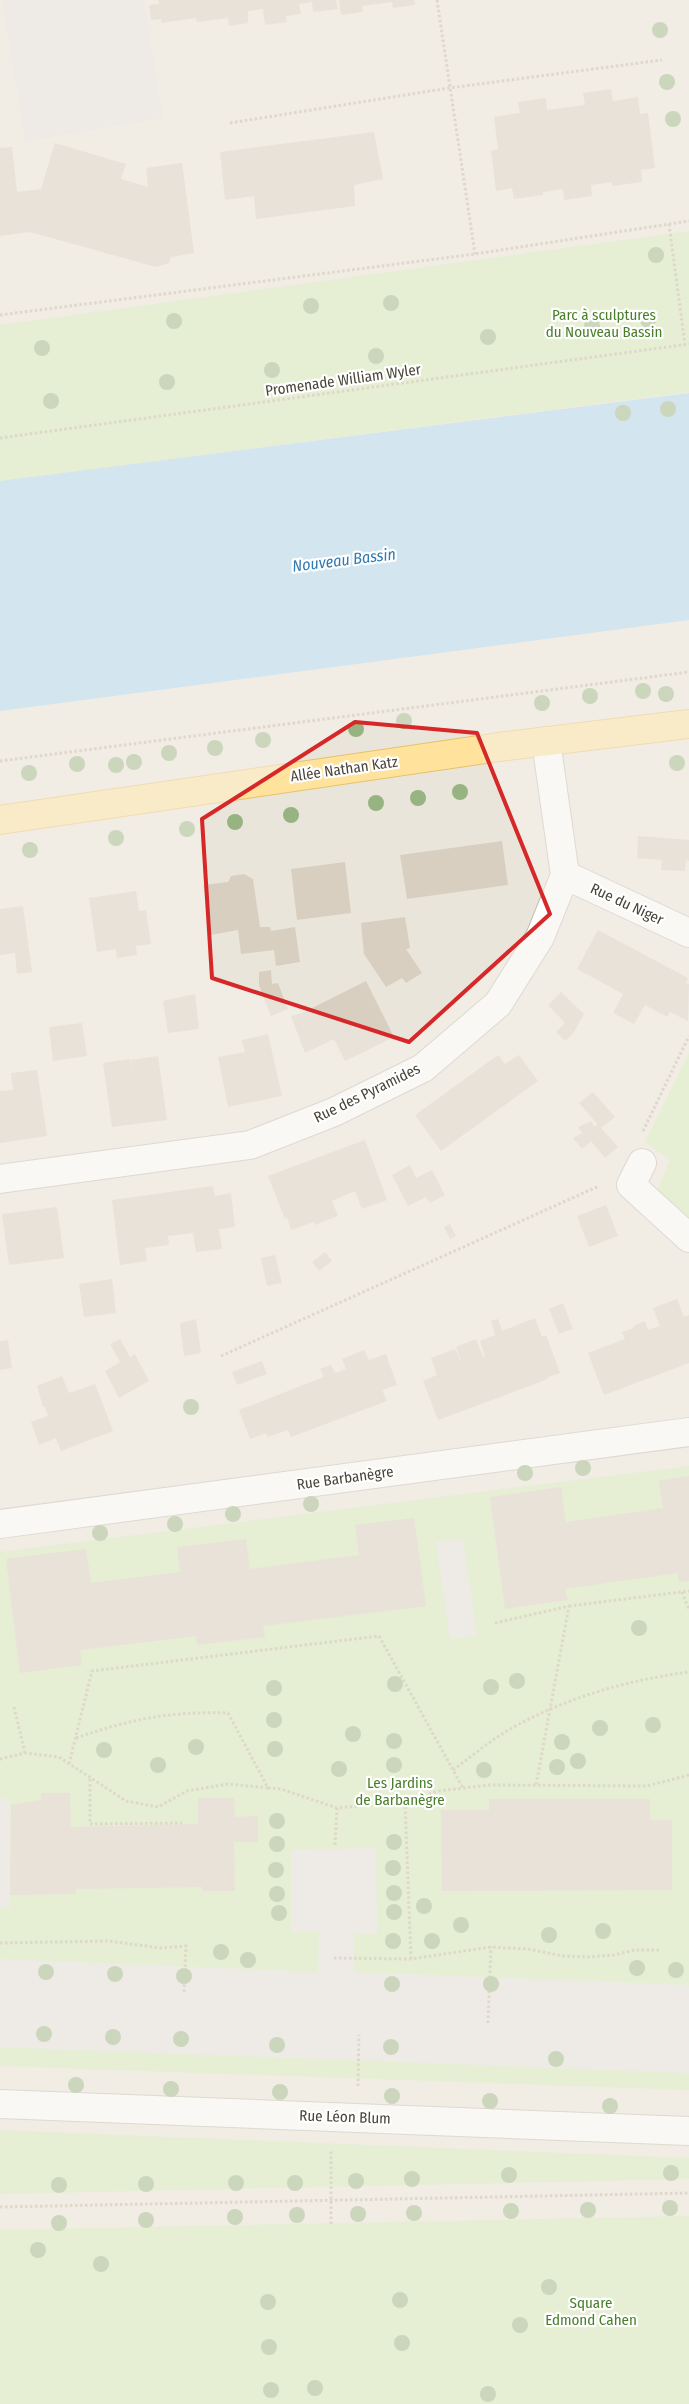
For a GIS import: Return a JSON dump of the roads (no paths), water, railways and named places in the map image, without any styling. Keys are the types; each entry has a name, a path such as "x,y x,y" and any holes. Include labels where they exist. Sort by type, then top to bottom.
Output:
{"main road":[{"name":"Allée Nathan Katz","path":"0,820 546,741 689,724"}],"street":[{"path":"546,741 565,875"},
{"name":"Rue du Niger","path":"565,875 689,933"},
{"name":"Rue des Pyramides","path":"0,1178 250,1145 334,1112 422,1068 498,1004 540,937 565,875"},
{"path":"637,1174 689,1238"},
{"name":"Rue Barbanègre","path":"0,1524 689,1432"},
{"name":"Rue Léon Blum","path":"0,2104 689,2131"}],"water":[{"name":"Nouveau Bassin","path":"689,393 689,620 0,711 0,481"}],"park label":[{"name":"Parc à sculptures du Nouveau Bassin","path":"604,324"},
{"name":"Les Jardins de Barbanègre","path":"400,1792"},
{"name":"Square Edmond Cahen","path":"591,2312"}]}
